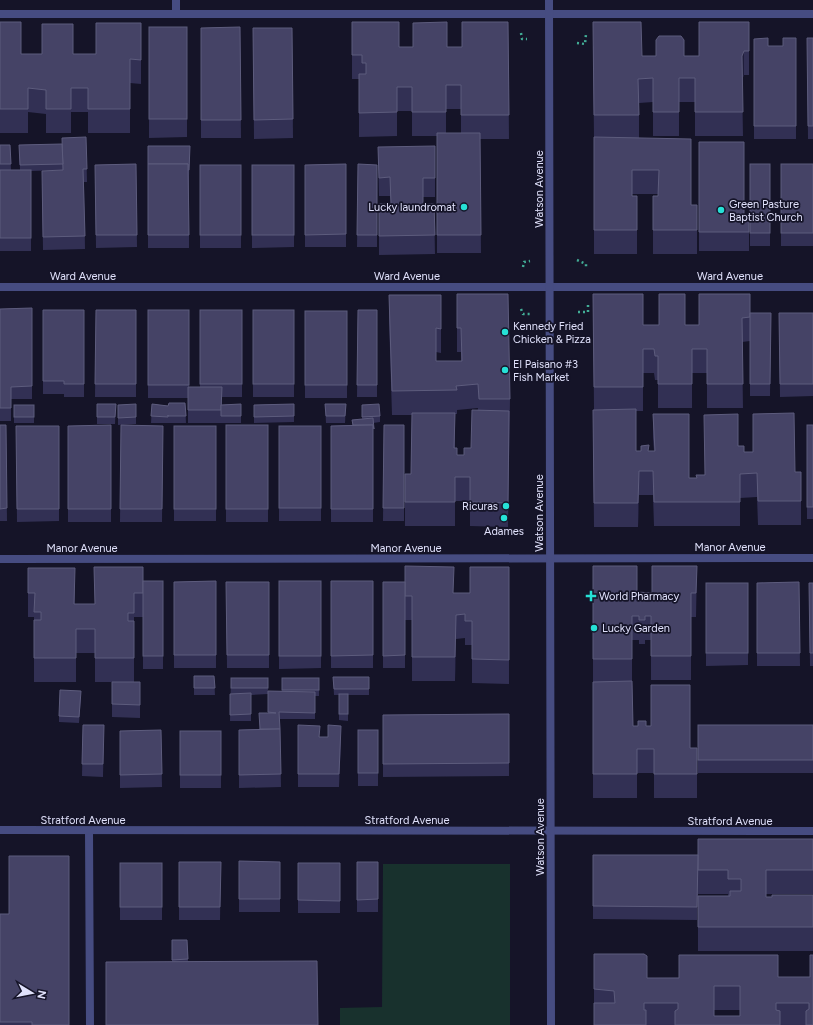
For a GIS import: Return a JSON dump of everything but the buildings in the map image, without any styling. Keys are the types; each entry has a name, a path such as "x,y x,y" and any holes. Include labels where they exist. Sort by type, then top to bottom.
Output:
{"street":[{"path":"176,0 176,14"},
{"name":"Watson Avenue","path":"549,0 551,1025"},
{"path":"0,14 813,14"},
{"name":"Ward Avenue","path":"0,287 813,287"},
{"name":"Manor Avenue","path":"0,560 813,558"},
{"name":"Stratford Avenue","path":"0,830 813,831"},
{"path":"90,831 90,1025"}],"path":[{"path":"521,33 522,39 526,39"},
{"path":"577,43 585,44 586,34"},
{"path":"577,260 586,264 586,269"},
{"path":"523,268 524,262 530,261"},
{"path":"578,312 588,312 588,304"},
{"path":"522,309 523,314 530,314"}],"green space":[{"path":"383,864 510,864 510,1025 340,1025 340,1008 382,1007"}],"place":[{"name":"Lucky laundromat","path":"464,207"},
{"name":"Green Pasture Baptist Church","path":"721,210"},
{"name":"Kennedy Fried Chicken & Pizza","path":"505,332"},
{"name":"El Paisano #3 Fish Market","path":"505,370"},
{"name":"Ricuras","path":"506,506"},
{"name":"Adames","path":"504,518"},
{"name":"World Pharmacy","path":"591,596"},
{"name":"Lucky Garden","path":"594,628"}]}
